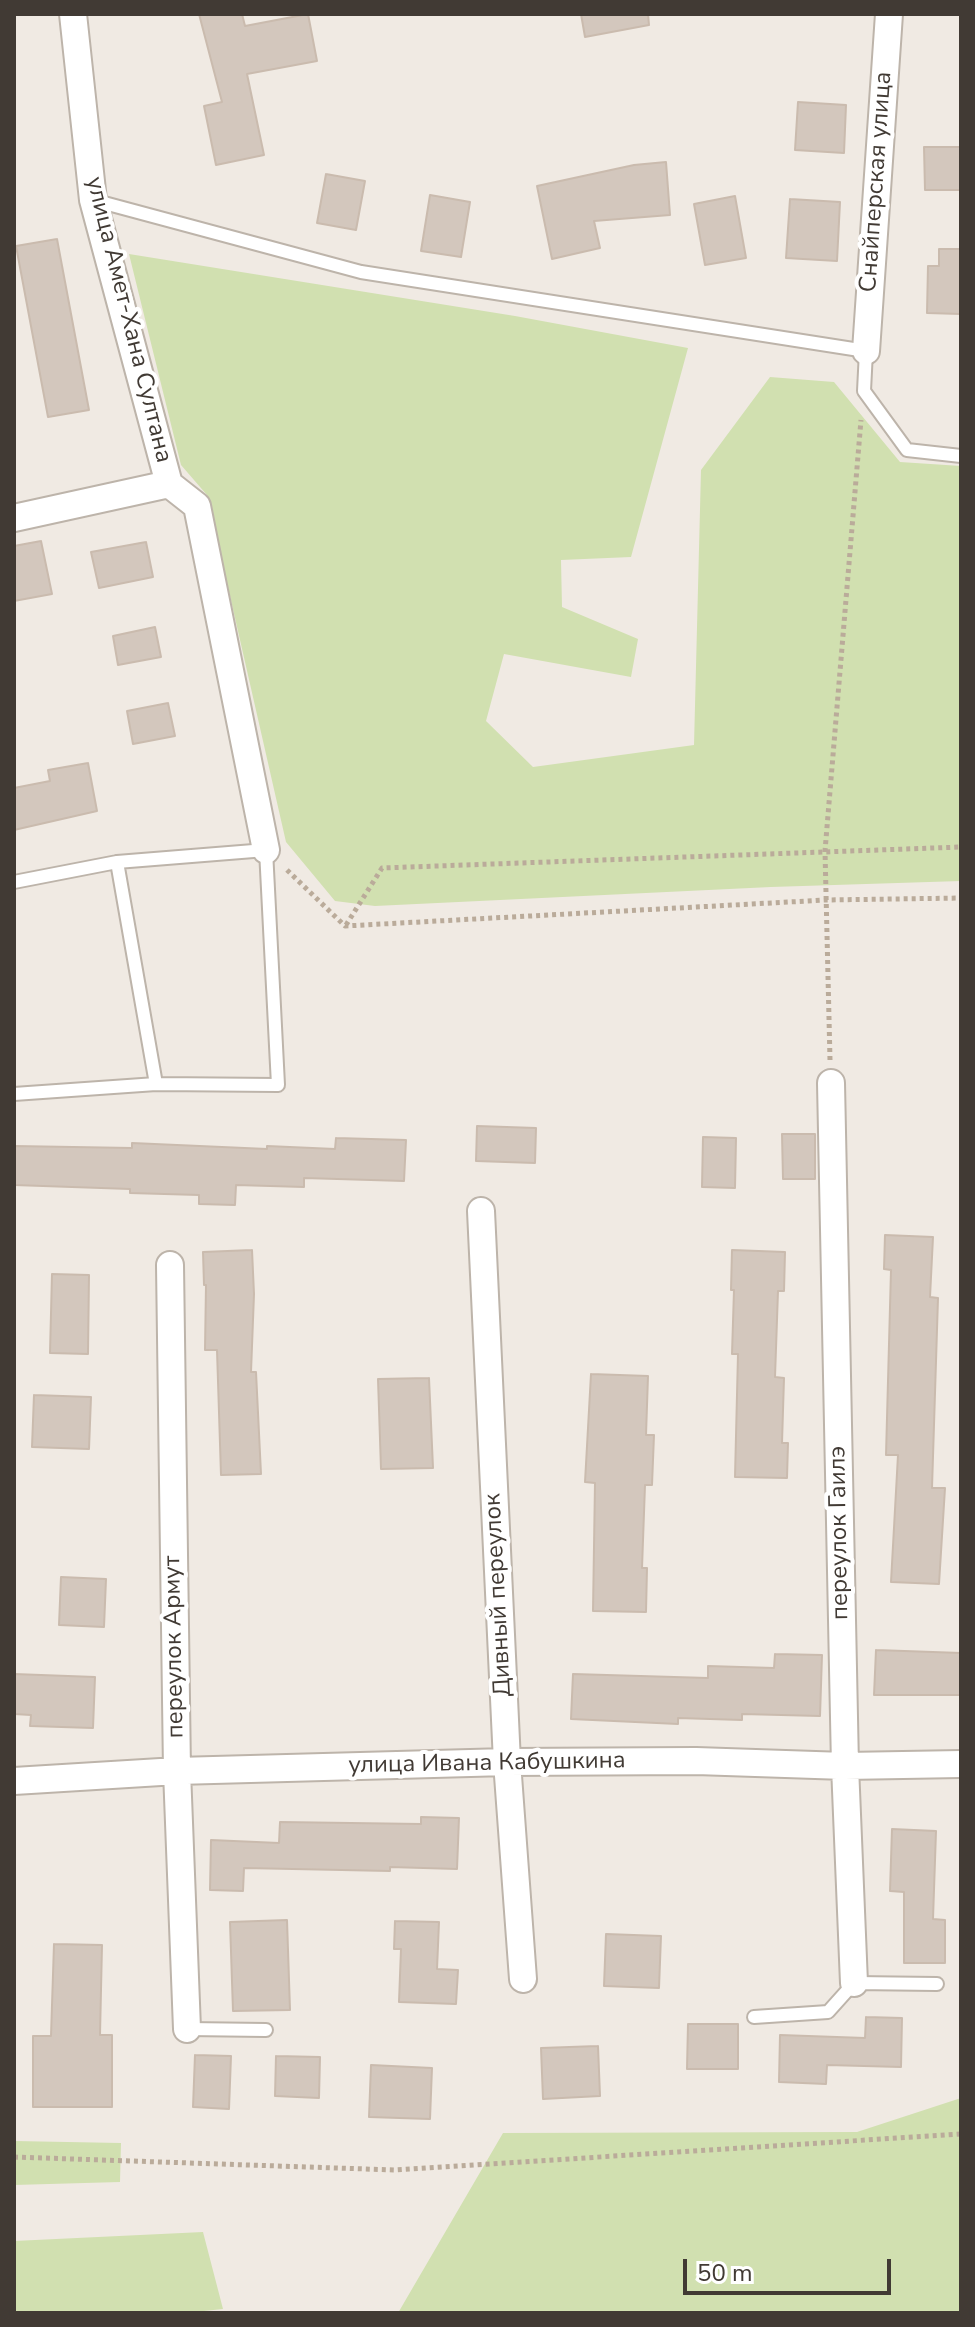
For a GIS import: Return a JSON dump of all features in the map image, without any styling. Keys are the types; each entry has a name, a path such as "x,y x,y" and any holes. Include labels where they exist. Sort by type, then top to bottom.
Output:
{"street":[{"name":"улица Амет-Хана Султана","path":"73,14 93,200 169,484 197,506 266,850"},
{"name":"Снайперская улица","path":"866,351 889,14"},
{"name":"улица Амет-Хана Султана","path":"14,518 169,484"},
{"name":"переулок Гаилэ","path":"831,1083 845,1766 854,1983"},
{"name":"Дивный переулок","path":"481,1211 507,1762 523,1979"},
{"name":"переулок Армут","path":"170,1265 177,1771 187,2029"},
{"name":"улица Ивана Кабушкина","path":"14,1781 177,1771 507,1762 696,1761 845,1766 961,1764"}],"lane":[{"path":"93,200 361,272 866,351 864,391 907,450 961,456"},
{"path":"14,882 117,862 266,850 278,1085 156,1084 14,1094"},
{"path":"117,862 156,1084"},
{"path":"754,2017 828,2012 854,1983 937,1984"},
{"path":"187,2029 266,2030"}],"path":[{"path":"831,1083 825,851 864,391"},
{"path":"345,926 382,868 961,847"},
{"path":"266,850 345,926 826,900 961,898"},
{"path":"14,2157 395,2170 961,2134"}],"green space":[{"path":"129,254 515,316 688,348 631,557 561,560 562,607 638,639 631,677 504,654 486,721 533,767 694,745 701,470 770,377 834,382 900,462 961,466 961,881 375,906 335,901 286,842 207,495 181,465"},
{"path":"961,2098 961,2313 398,2313 503,2133 857,2132"},
{"path":"14,2141 121,2143 120,2182 14,2185"},
{"path":"203,2232 223,2309 185,2313 14,2313 14,2241"}],"building":[{"path":"199,14 242,14 245,26 308,14 317,61 247,74 264,155 216,165 204,106 222,102"},
{"path":"581,14 648,14 649,25 585,37"},
{"path":"798,102 846,105 844,153 795,150"},
{"path":"924,147 961,147 961,190 925,190"},
{"path":"666,162 670,215 594,221 600,248 552,259 537,186 634,165"},
{"path":"326,174 365,181 356,230 317,223"},
{"path":"430,195 470,202 461,257 421,251"},
{"path":"735,196 746,258 705,265 694,204"},
{"path":"790,199 840,202 837,261 786,258"},
{"path":"57,239 89,410 48,417 16,246"},
{"path":"939,249 961,249 961,314 927,313 928,266 939,266"},
{"path":"41,541 52,594 14,601 14,546"},
{"path":"146,542 153,577 99,588 91,552"},
{"path":"155,627 161,657 118,665 113,636"},
{"path":"168,703 175,736 133,744 127,711"},
{"path":"88,763 97,811 14,830 14,788 50,781 48,770"},
{"path":"477,1126 536,1128 535,1163 476,1161"},
{"path":"782,1134 815,1134 815,1179 783,1179"},
{"path":"703,1137 736,1138 735,1188 702,1187"},
{"path":"336,1138 406,1140 404,1181 304,1178 304,1187 236,1185 235,1205 199,1204 199,1195 14,1185 14,1146 132,1148 132,1143 335,1149"},
{"path":"885,1235 933,1237 930,1297 938,1298 932,1488 945,1488 939,1584 891,1582 898,1455 886,1455 891,1270 884,1269"},
{"path":"252,1250 251,1372 256,1372 261,1474 221,1475 217,1350 205,1350 203,1252"},
{"path":"732,1250 785,1252 784,1291 778,1291 775,1377 784,1378 782,1443 788,1443 787,1478 735,1477 738,1354 732,1354"},
{"path":"52,1274 89,1275 88,1354 50,1353"},
{"path":"591,1374 648,1376 646,1435 654,1435 652,1485 645,1485 642,1568 647,1568 646,1612 593,1611 595,1483 585,1482"},
{"path":"429,1378 433,1468 381,1469 378,1379"},
{"path":"34,1395 91,1397 89,1449 32,1447"},
{"path":"61,1577 106,1579 104,1627 59,1625"},
{"path":"876,1650 961,1653 961,1695 874,1695"},
{"path":"775,1654 822,1655 820,1716 742,1714 742,1720 678,1718 678,1724 571,1719 573,1674 708,1678 708,1666 774,1668"},
{"path":"14,1674 95,1677 93,1728 30,1726 31,1715 14,1714"},
{"path":"421,1817 459,1818 457,1869 244,1868 243,1891 210,1890 211,1840 279,1843 280,1822 421,1824"},
{"path":"892,1829 936,1831 933,1919 945,1920 945,1963 904,1963 904,1892 890,1891"},
{"path":"287,1920 290,2010 233,2011 230,1922"},
{"path":"395,1921 439,1922 437,1969 458,1970 456,2004 399,2002 401,1949 394,1949"},
{"path":"606,1934 661,1936 659,1988 604,1986"},
{"path":"54,1944 102,1945 100,2035 112,2035 112,2107 33,2107 33,2036 51,2036"},
{"path":"866,2017 902,2018 901,2067 827,2065 826,2084 779,2082 780,2035 865,2038"},
{"path":"688,2024 738,2024 738,2069 687,2069"},
{"path":"598,2046 600,2096 543,2099 541,2048"},
{"path":"195,2055 231,2056 229,2109 193,2107"},
{"path":"276,2056 320,2057 319,2098 275,2096"},
{"path":"371,2065 432,2068 430,2119 369,2117"}]}
